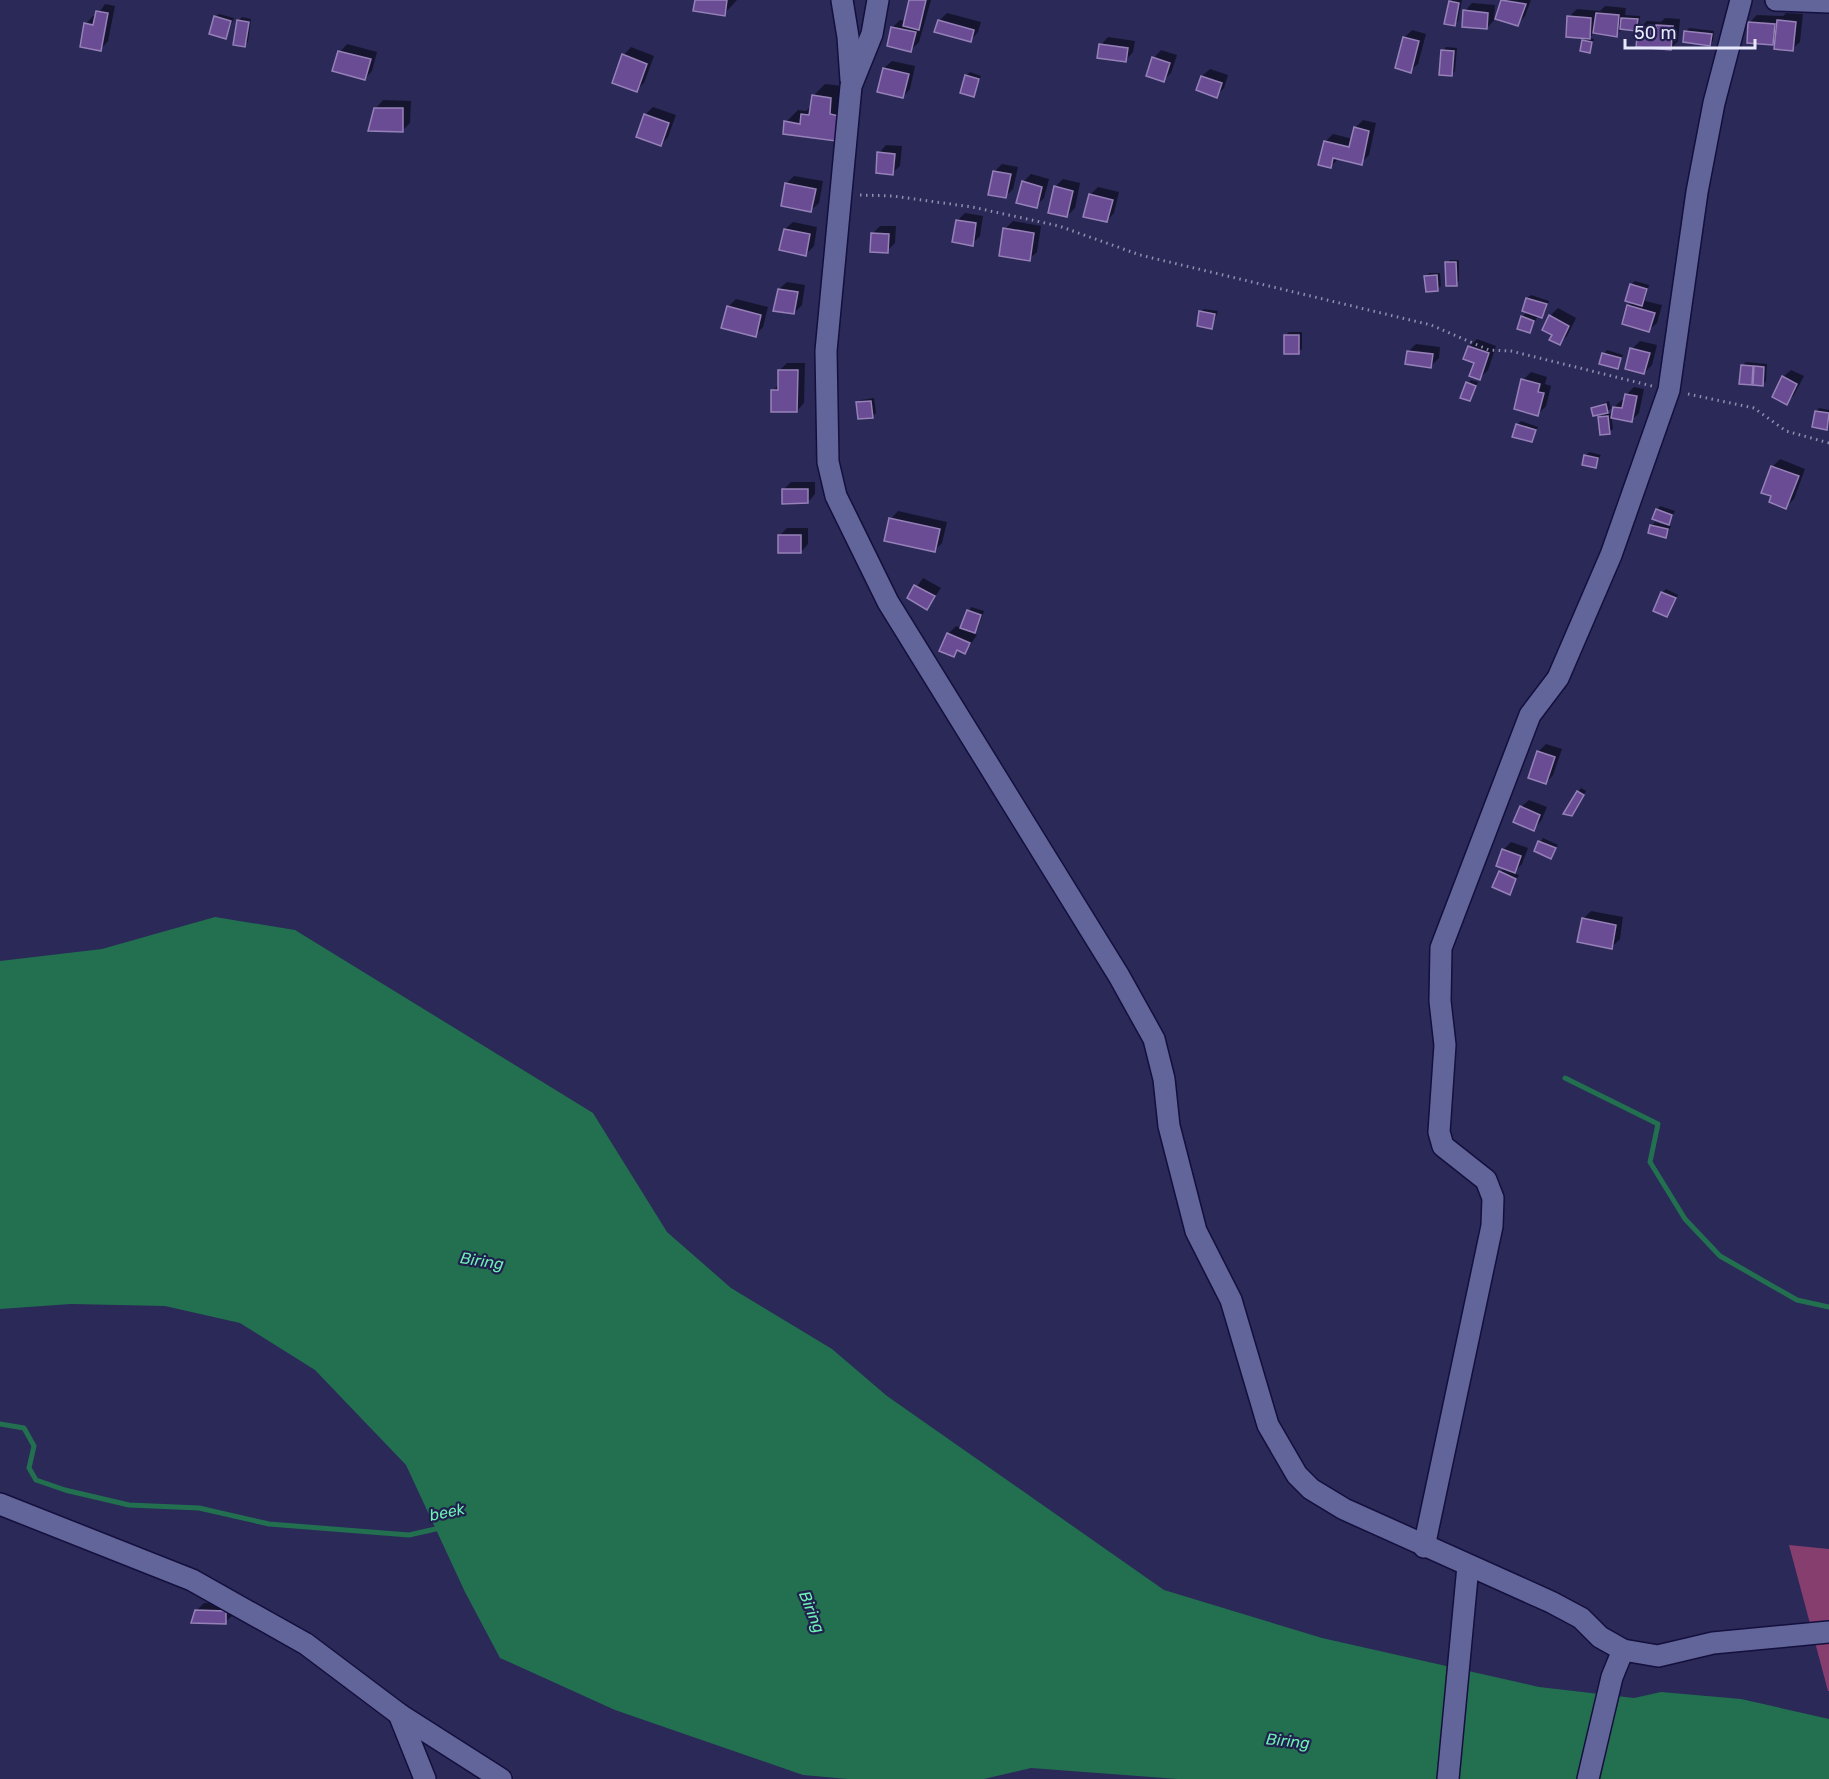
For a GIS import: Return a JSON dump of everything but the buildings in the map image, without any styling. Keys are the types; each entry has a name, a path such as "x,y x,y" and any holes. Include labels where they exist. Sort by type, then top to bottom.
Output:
{"street":[{"path":"842,0 848,37 851,86 826,351 828,462 836,496 888,603 1113,966 1154,1039 1164,1079 1169,1126 1196,1232 1231,1300 1268,1425 1284,1455 1297,1475 1311,1489 1344,1509 1561,1607 1581,1618 1600,1637 1623,1650 1658,1656 1713,1643 1829,1632"},
{"path":"851,86 872,34 878,0"},
{"path":"1424,1547 1485,1268 1493,1198 1486,1179 1443,1146 1439,1132 1445,1045 1440,1001 1441,948 1530,715 1558,678 1598,587 1669,390 1697,192 1714,103 1741,0"},
{"path":"1776,0 1829,2"},
{"path":"0,1504 192,1580 306,1644 399,1714 501,1779"},
{"path":"1448,1779 1468,1566"},
{"path":"1588,1779 1612,1677 1623,1650"},
{"path":"399,1714 425,1779"}],"path":[{"path":"842,194 893,196 972,207 1059,226 1140,255 1431,325 1489,350"}],"shaded area":[{"path":"1789,1545 1829,1549 1829,1691 1828,1691"}],"water":[{"name":"Biring","path":"215,917 295,930 593,1113 667,1232 731,1288 832,1349 887,1396 1164,1590 1322,1638 1539,1687 1634,1698 1661,1692 1741,1699 1829,1719 1829,1779 1178,1779 1031,1768 984,1779 848,1779 803,1775 615,1710 500,1658 465,1592 406,1465 315,1370 240,1323 165,1306 71,1304 0,1309 0,961 102,949"}],"waterway":[{"path":"1565,1078 1658,1124 1650,1162 1685,1219 1720,1256 1797,1300 1829,1307"},
{"name":"beek","path":"0,1424 24,1428 34,1446 29,1468 36,1480 65,1490 129,1505 199,1508 269,1524 409,1535 440,1528"}]}
